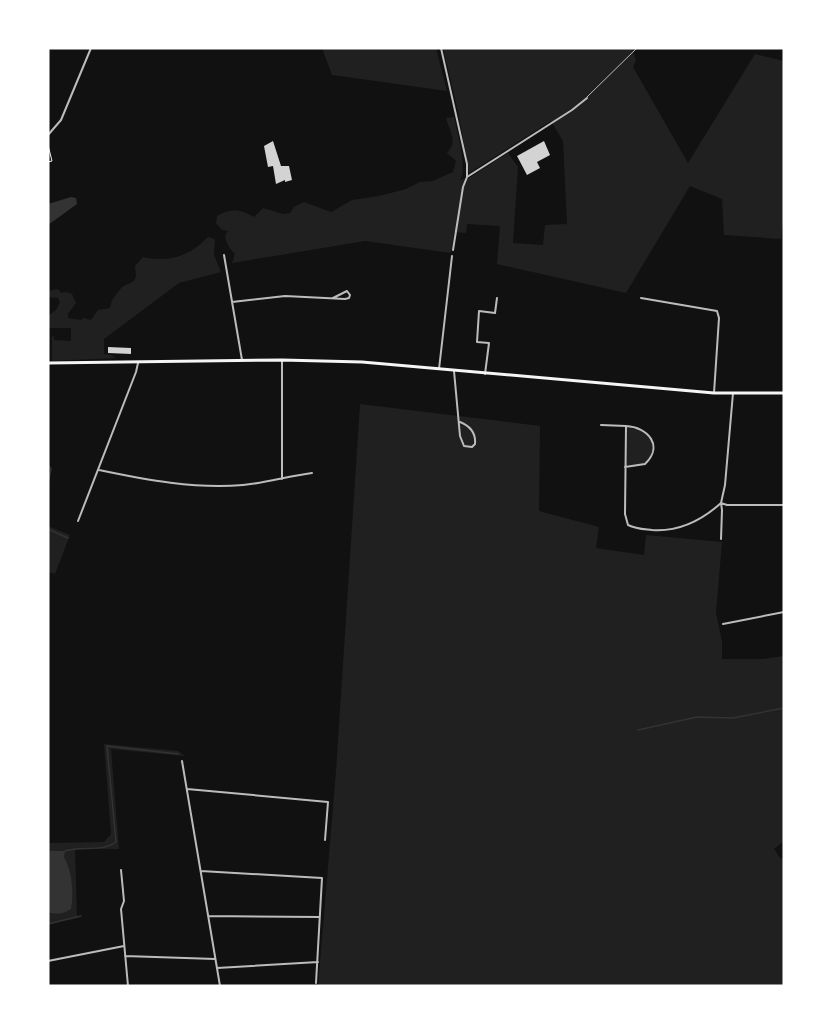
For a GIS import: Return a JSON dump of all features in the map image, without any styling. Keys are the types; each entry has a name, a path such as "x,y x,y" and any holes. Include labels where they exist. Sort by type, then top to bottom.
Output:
{"main road":[{"path":"48,363 242,360 362,362 714,393 784,393"}],"street":[{"path":"48,135 61,120 91,48"},
{"path":"441,48 467,177 463,187 453,250"},
{"path":"467,177 572,110 586,98"},
{"path":"224,255 242,360"},
{"path":"439,369 452,256"},
{"path":"232,302 279,296 347,299 350,294 344,291 333,298"},
{"path":"485,374 489,343 477,342 479,311 495,313 497,298"},
{"path":"641,298 715,310 718,313 714,393"},
{"path":"282,360 282,479"},
{"path":"78,522 138,363"},
{"path":"454,371 459,432 462,442 469,448 472,447 476,440 472,430 459,422"},
{"path":"721,539 721,503 725,485 733,393"},
{"path":"601,425 637,427 644,431 653,443 653,453 645,464 625,466"},
{"path":"626,426 625,514 628,525 634,528 663,531 682,528 721,503"},
{"path":"99,470 167,483 209,486 243,484 312,473"},
{"path":"721,503 727,505 784,505"},
{"path":"723,624 784,612"},
{"path":"182,761 220,986"},
{"path":"187,789 328,802 325,840"},
{"path":"121,870 124,901 121,909 128,986"},
{"path":"201,871 322,878 316,983"},
{"path":"208,916 320,917"},
{"path":"48,961 124,946"},
{"path":"125,956 215,959"},
{"path":"217,968 318,962"}],"lane":[{"path":"586,98 637,48"}],"path":[{"path":"48,145 52,161 48,162"}],"shaded area":[{"path":"322,48 436,48 447,91 332,75"},
{"path":"443,48 632,48 636,60 633,67 688,163 755,54 784,61 784,212 781,239 724,235 722,199 690,186 626,293 497,264 500,226 467,224 466,233 454,232 451,253 365,241 232,263 235,254 226,240 225,235 228,231 222,230 216,223 217,216 235,210 254,217 263,208 283,214 290,213 294,207 304,202 331,212 352,200 379,196 406,189 420,182 433,181 453,172 456,161 447,153 453,141 446,118 454,117 463,167 460,180 469,178 508,153 518,167 513,243 543,245 545,225 567,224 563,141 551,121 469,173 458,111"},
{"path":"71,197 76,198 77,204 48,225 48,204"},
{"path":"208,237 215,239 214,255 221,272 179,283 104,339 104,354 116,358 52,361 52,337 54,336 54,340 71,341 71,328 48,328 48,316 56,310 60,302 58,298 48,297 48,291 58,289 61,293 72,294 76,303 68,314 68,318 91,320 98,310 110,308 112,300 122,287 134,281 135,266 143,257 162,259 178,256 194,249"},
{"path":"360,404 540,426 539,511 599,527 596,548 644,555 646,535 722,542 716,613 722,641 722,659 763,659 784,656 784,841 774,849 781,859 784,857 784,986 318,986 336,771"},
{"path":"626,426 640,430 652,440 653,451 645,464 626,466"},
{"path":"48,526 70,535 55,574 48,572"},
{"path":"104,744 178,751 185,756 111,749 119,849 75,849 77,917 48,924 48,843 104,842 111,834"},
{"path":"49,851 65,851 64,857 71,875 71,909 60,914 48,912"}],"building":[{"path":"273,141 281,166 289,166 292,180 276,184 273,166 268,167 264,146"},
{"path":"544,141 550,155 537,162 540,168 527,175 517,156"},
{"path":"108,347 131,348 131,354 108,353"}],"waterway":[{"path":"48,465 51,469 48,483"},
{"path":"48,529 68,538"},
{"path":"638,730 697,717 733,718 784,708"},
{"path":"65,851 105,847 116,842 107,746 178,754"},
{"path":"48,924 81,916"}]}
